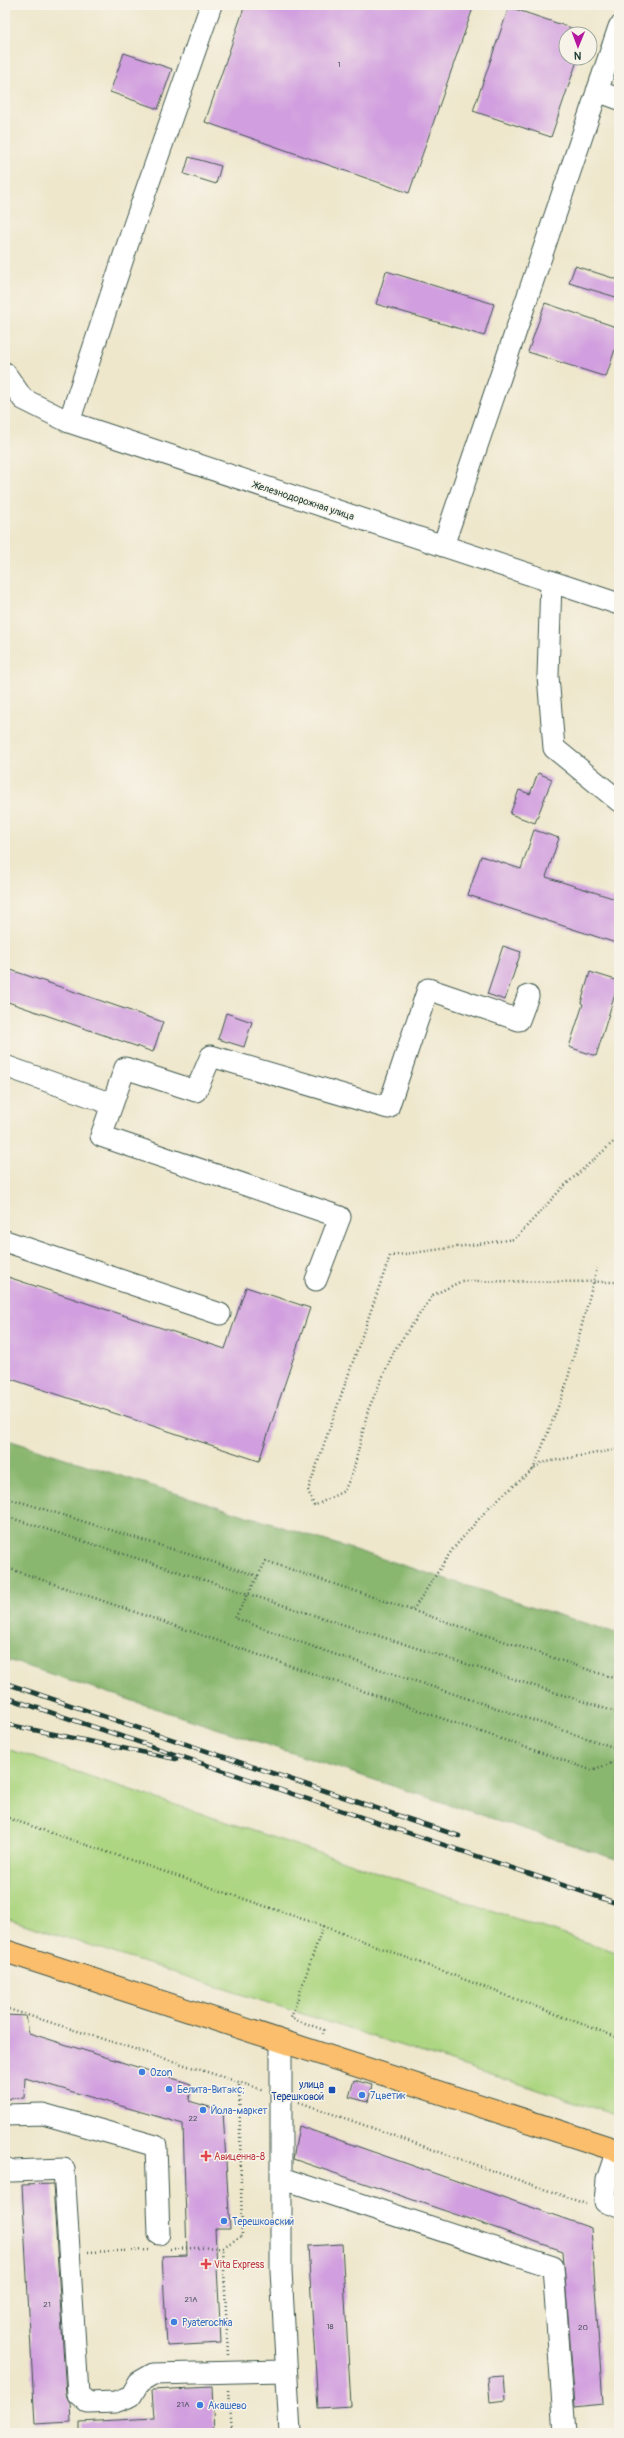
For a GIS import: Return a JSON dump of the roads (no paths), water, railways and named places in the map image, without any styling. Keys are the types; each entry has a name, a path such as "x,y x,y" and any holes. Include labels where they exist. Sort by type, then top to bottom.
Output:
{"main road":[{"path":"5,1951 618,2150"}],"street":[{"path":"69,422 134,225 211,5"},
{"path":"443,546 619,27"},
{"path":"597,92 619,99"},
{"name":"Железнодорожная улица","path":"5,373 23,400 69,422 619,604"},
{"path":"550,581 548,676 554,748 619,801"},
{"path":"316,1280 340,1217 100,1136 125,1068 196,1091 211,1056 388,1108 428,989 519,1020 528,996"},
{"path":"5,1066 112,1104"},
{"path":"5,1241 220,1314"},
{"path":"281,2041 281,2270 285,2371 290,2433"},
{"path":"5,2115 43,2114 156,2146 158,2244"},
{"path":"618,2150 606,2180 606,2202 619,2207"},
{"path":"5,2168 12,2171 64,2169 78,2394 88,2403 116,2402 131,2396 139,2382 153,2374 285,2371"},
{"path":"281,2178 553,2267 565,2433"}],"railway":[{"path":"5,1683 459,1836"},
{"path":"5,1697 619,1904"},
{"path":"5,1724 176,1759"}],"place":[{"name":"Ozon","path":"142,2072"},
{"name":"Белита-Витэкс;","path":"169,2089"},
{"name":"улица Терешковой","path":"332,2090"},
{"name":"7цветик","path":"362,2095"},
{"name":"Йола-маркет","path":"203,2110"},
{"name":"Авиценна-8","path":"206,2156"},
{"name":"Терешковский","path":"224,2221"},
{"name":"Vita Express","path":"206,2264"},
{"name":"Pyaterochka","path":"174,2322"},
{"name":"Акашево","path":"200,2405"}]}
